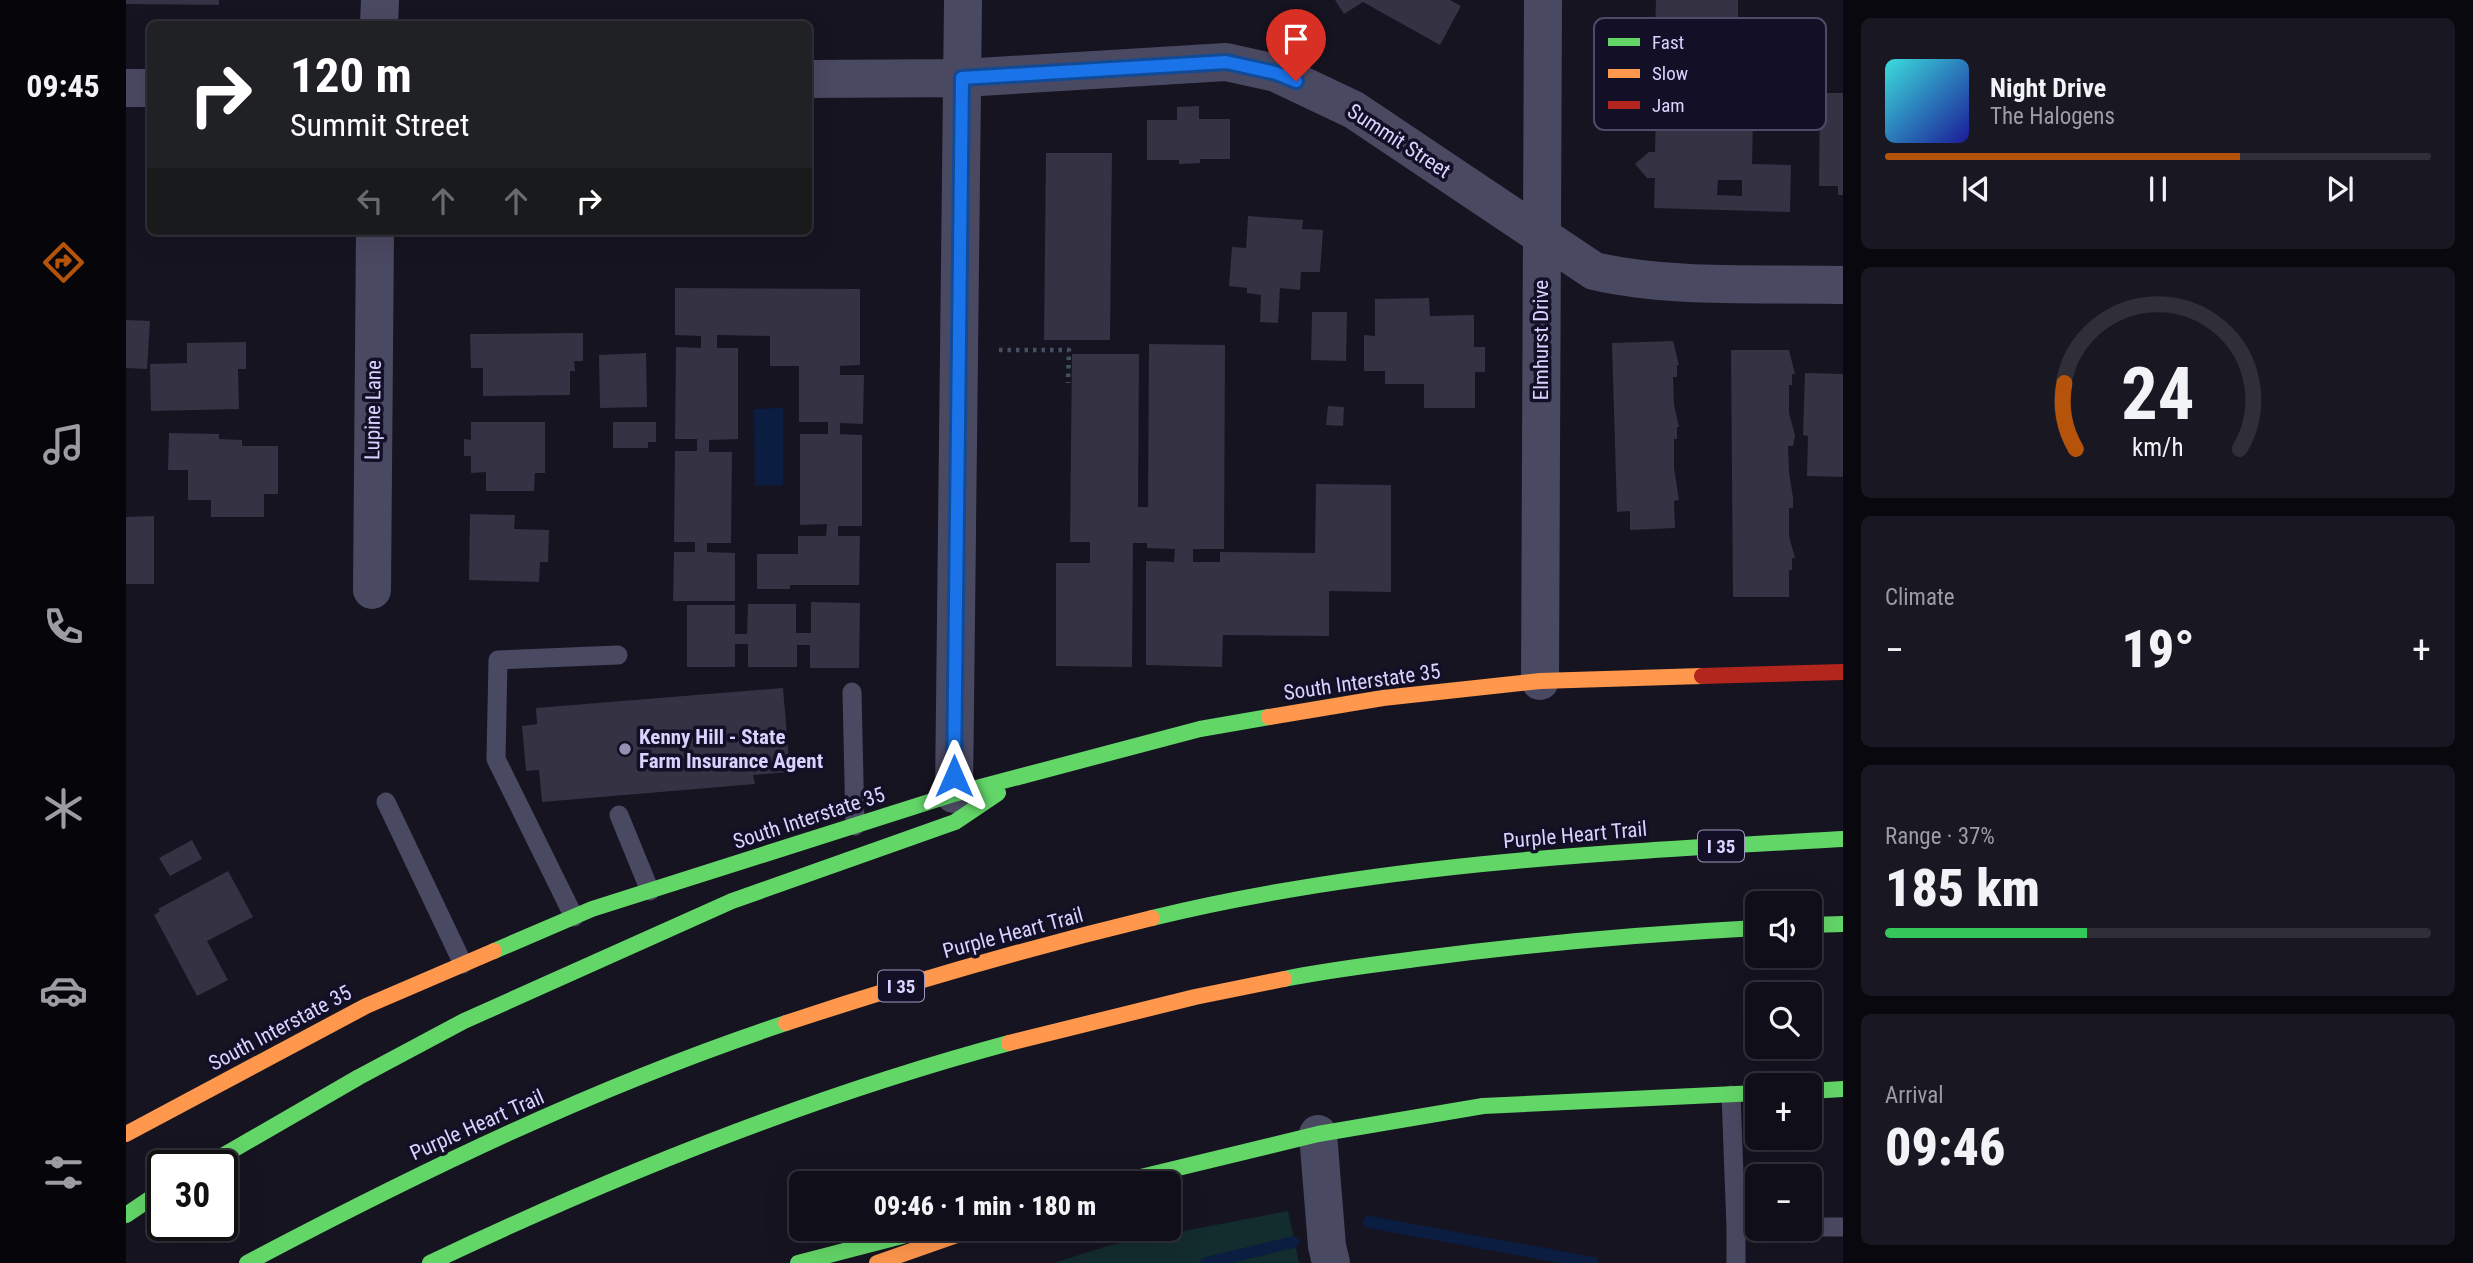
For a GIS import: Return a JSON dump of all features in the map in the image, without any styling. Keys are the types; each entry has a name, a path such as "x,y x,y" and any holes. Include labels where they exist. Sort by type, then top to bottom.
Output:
{"main road":[{"name":"South Interstate 35","path":"126,1134 366,1006 574,917 954,794 1026,774 1200,729 1383,698 1540,681 1843,672"},
{"path":"233,1150 359,1077 464,1021 732,901 955,822 1026,774"},
{"name":"Purple Heart Trail","path":"247,1263 343,1210 480,1144 672,1065 820,1010 1019,950 1311,885 1599,853 1843,839"},
{"path":"1822,925 1843,924"},
{"path":"430,1263 541,1209 704,1142 814,1102 1002,1043 1149,1007 1312,974 1607,936 1745,929"},
{"path":"1822,1091 1843,1090"},
{"path":"1164,1171 1318,1133 1483,1106 1745,1094"},
{"path":"126,1216 147,1202"},
{"path":"798,1263 883,1241"},
{"path":"877,1263 940,1241"}],"street":[{"path":"379,21 380,0"},
{"path":"954,794 963,0"},
{"name":"Elmhurst Drive","path":"1540,681 1543,0"},
{"name":"Summit Street","path":"812,79 962,78 1226,62 1276,73 1354,110 1594,271 1626,279 1843,285"},
{"path":"126,88 147,88"},
{"name":"Lupine Lane","path":"372,590 375,235"},
{"path":"1318,1133 1327,1246 1331,1263"}],"lane":[{"path":"574,917 496,759 498,660 618,655"},
{"path":"852,692 855,826"},
{"path":"386,802 463,964"},
{"path":"619,815 650,891"},
{"path":"1731,1095 1736,1263"},
{"path":"1822,1227 1843,1227"},
{"path":"1735,1228 1745,1228"}],"path":[{"path":"959,349 1069,350 1068,383"}],"green space":[{"path":"1288,1211 1299,1263 1054,1263 1107,1246 1133,1241 1181,1241 1181,1232"}],"water":[{"path":"783,408 783,485 755,486 754,409"}],"building":[{"path":"126,0 219,0 219,5 126,4"},
{"path":"1335,0 1450,0 1461,6 1440,45 1363,2 1344,14"},
{"path":"1656,0 1738,0 1738,18 1655,18"},
{"path":"1826,93 1843,93 1843,195 1838,195 1838,186 1819,186 1820,130 1826,130"},
{"path":"1199,106 1199,119 1230,119 1230,159 1200,159 1200,163 1179,164 1179,160 1147,160 1147,120 1177,120 1177,107"},
{"path":"1656,130 1753,130 1752,164 1791,165 1790,212 1654,208 1655,178 1647,178 1635,164 1649,152 1655,152","holes":["1718,180 1742,180 1742,196 1717,195"]},
{"path":"1046,153 1112,153 1110,340 1044,340"},
{"path":"1248,216 1303,220 1302,229 1323,230 1320,272 1301,272 1300,290 1280,288 1278,323 1260,322 1261,295 1247,293 1247,288 1229,286 1232,247 1246,248"},
{"path":"675,288 860,289 860,365 840,366 840,375 864,375 863,424 840,423 840,434 862,435 862,526 838,526 838,536 860,536 859,585 790,585 790,589 757,589 757,554 798,554 798,536 826,536 827,524 800,525 800,434 828,434 828,422 799,422 799,366 770,366 770,336 717,335 717,348 738,348 738,439 709,440 709,452 732,452 731,543 707,543 707,552 735,553 735,601 673,601 674,552 695,552 695,542 674,542 675,451 697,451 697,439 675,439 676,347 701,348 701,336 675,335"},
{"path":"1429,298 1430,316 1474,315 1474,347 1485,347 1485,372 1475,372 1475,408 1424,408 1424,384 1385,384 1385,371 1364,371 1364,335 1375,336 1375,299"},
{"path":"1312,312 1347,312 1346,361 1311,360"},
{"path":"126,320 150,321 147,369 126,368"},
{"path":"583,333 583,361 574,361 575,371 570,371 570,395 483,396 483,368 471,368 470,334"},
{"path":"1673,341 1679,365 1677,377 1673,377 1674,405 1679,427 1677,439 1674,439 1674,468 1679,500 1674,501 1675,528 1630,530 1630,511 1617,512 1612,343"},
{"path":"246,342 246,369 238,369 239,409 151,411 150,364 187,363 187,343"},
{"path":"1149,344 1225,345 1224,549 1193,549 1193,562 1220,562 1220,552 1315,553 1316,484 1391,485 1391,592 1329,591 1329,636 1223,635 1222,667 1146,665 1146,561 1174,562 1175,549 1147,548 1147,543 1133,543 1132,667 1056,666 1056,563 1090,563 1090,542 1070,542 1072,354 1139,354 1138,507 1148,507"},
{"path":"1731,350 1789,350 1795,374 1792,374 1792,385 1789,385 1789,413 1795,435 1793,446 1788,446 1793,498 1793,508 1789,508 1789,536 1795,558 1792,558 1792,570 1789,570 1789,597 1733,597"},
{"path":"646,353 647,407 600,408 599,355"},
{"path":"1805,373 1843,374 1843,477 1807,476 1808,436 1803,435"},
{"path":"1328,406 1344,407 1343,426 1326,425"},
{"path":"471,422 545,422 545,473 535,473 534,491 486,491 486,472 471,473 471,456 464,456 464,439 471,440"},
{"path":"613,422 656,422 656,442 648,442 648,448 613,448"},
{"path":"169,433 219,434 219,439 242,440 242,446 278,446 278,494 264,494 264,517 211,517 211,500 188,500 188,470 168,470"},
{"path":"470,514 515,515 514,529 549,530 548,562 540,562 539,582 469,580"},
{"path":"154,516 154,584 126,584 126,517"},
{"path":"811,602 860,603 859,668 810,668 810,645 797,645 797,667 748,667 748,644 735,644 735,667 687,667 687,605 735,605 735,634 747,634 748,604 796,604 796,633 811,633"},
{"path":"783,688 790,772 753,775 755,784 542,802 539,770 526,771 522,726 537,724 536,708"},
{"path":"192,840 202,859 170,876 159,858"},
{"path":"228,871 253,917 207,941 228,980 197,996 154,915 160,911 158,909"}],"waterway":[{"path":"1369,1222 1593,1263"},
{"path":"1206,1263 1293,1242"}],"traffic: fast":[{"path":"494,951 592,909 954,794 1200,729 1269,717"},
{"path":"233,1150 359,1077 464,1021 732,901 955,822 998,793"},
{"path":"1152,918 1237,899 1409,872 1582,855 1843,839"},
{"path":"1822,925 1843,924"},
{"path":"1284,979 1501,949 1629,936 1745,929"},
{"path":"247,1263 378,1195 579,1102 716,1047 786,1023"},
{"path":"430,1263 571,1199 714,1140 860,1088 1009,1043"},
{"path":"1822,1090 1843,1089"},
{"path":"1165,1171 1318,1134 1483,1106 1745,1094"},
{"path":"126,1215 147,1201"},
{"path":"798,1263 883,1241"}],"traffic: slow":[{"path":"1269,717 1383,698 1540,681 1702,676"},
{"path":"786,1023 968,967 1152,918"},
{"path":"126,1134 366,1006 494,951"},
{"path":"1009,1043 1195,997 1284,979"},
{"path":"877,1263 940,1241"}],"traffic: jam":[{"path":"1702,676 1843,672"}],"place":[{"name":"Kenny Hill - State Farm Insurance Agent","path":"625,749"}],"route":[{"path":"954,776 962,78 1226,62 1276,73 1296,81"}]}
